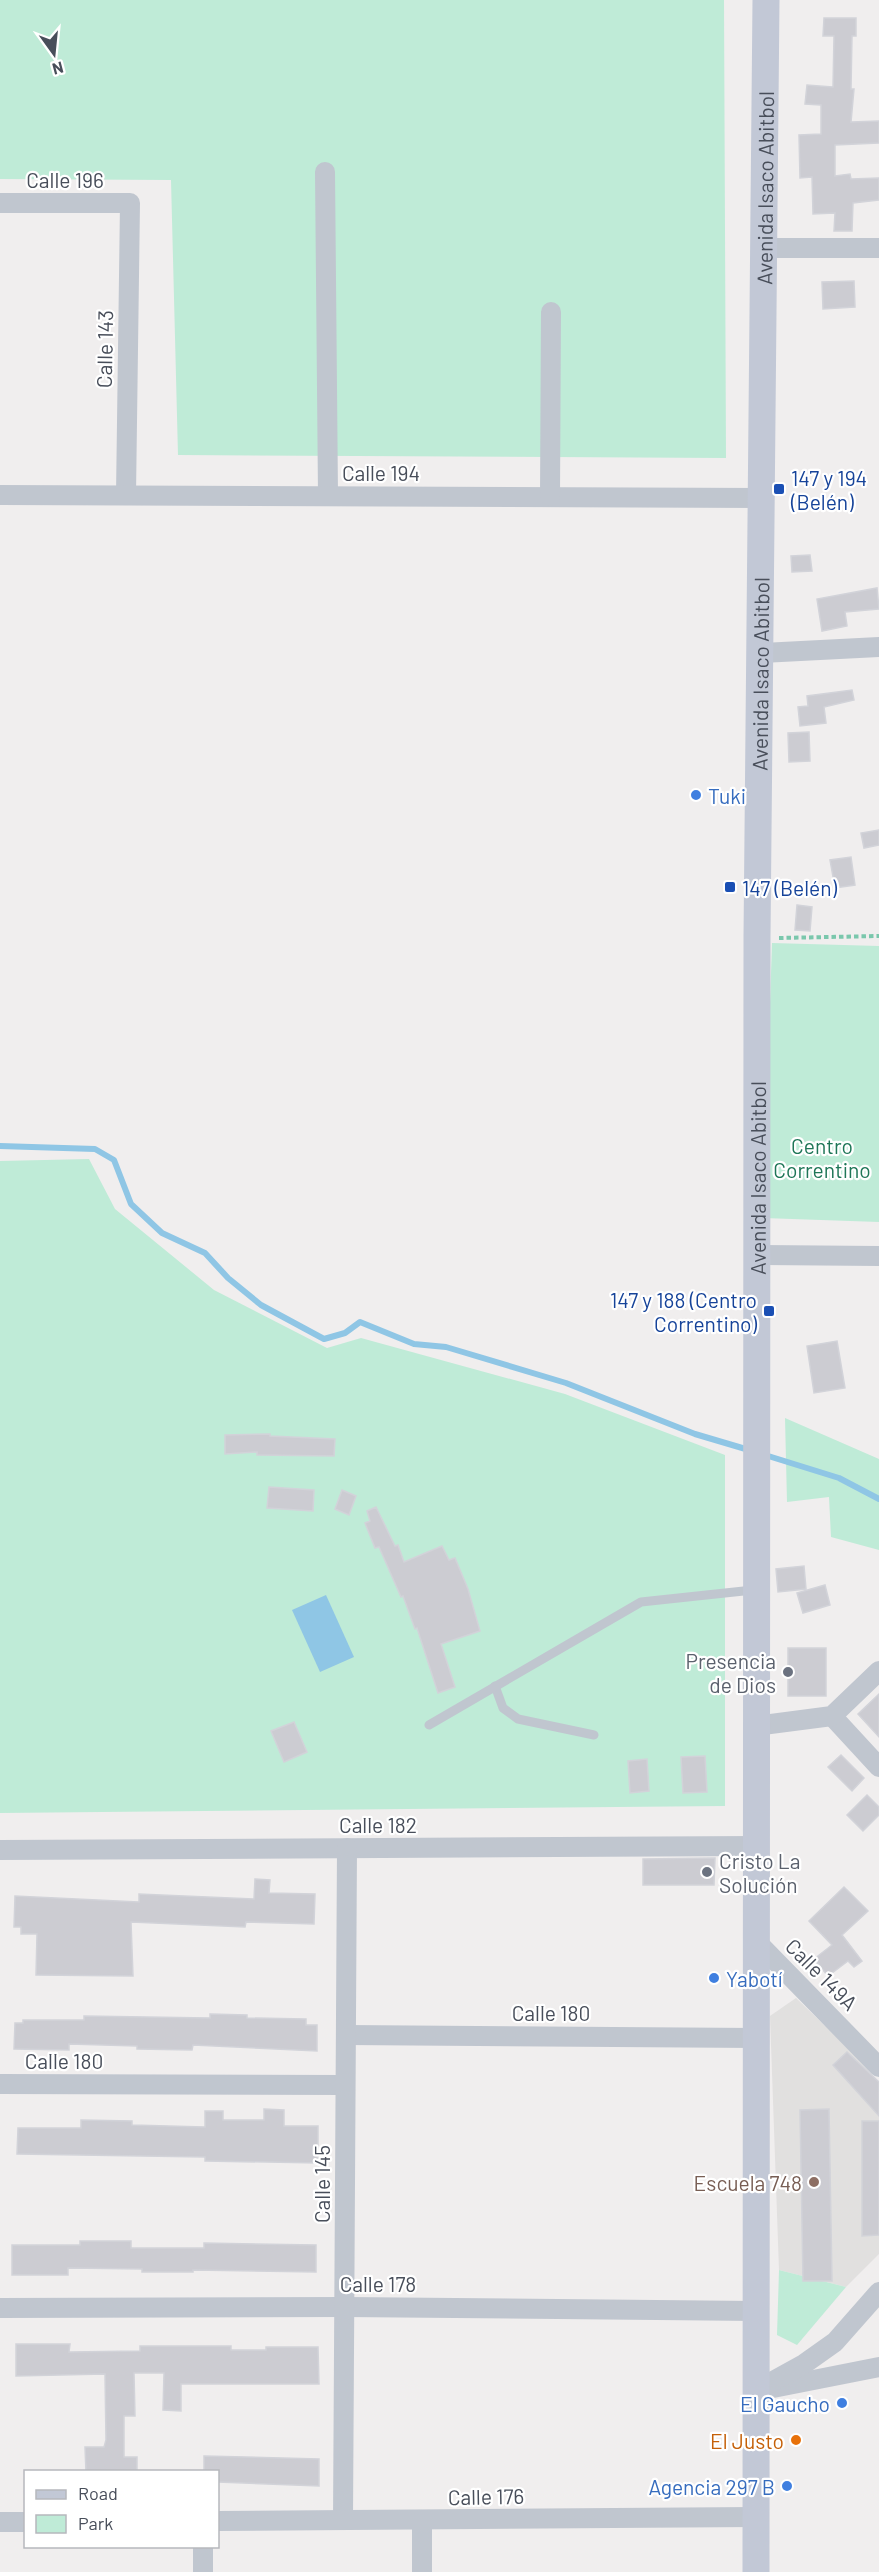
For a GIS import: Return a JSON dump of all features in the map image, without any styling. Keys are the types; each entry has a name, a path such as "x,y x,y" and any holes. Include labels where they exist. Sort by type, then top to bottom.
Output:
{"main road":[{"name":"Avenida Isaco Abitbol","path":"756,2572 757,937 766,0"}],"street":[{"path":"325,172 328,495"},
{"name":"Calle 196","path":"0,203 130,203"},
{"name":"Calle 143","path":"126,495 130,203"},
{"path":"763,248 879,248"},
{"path":"550,496 551,312"},
{"name":"Calle 194","path":"0,495 762,498"},
{"path":"761,653 879,647"},
{"path":"756,1256 879,1256"},
{"path":"756,1726 832,1716 879,1671"},
{"path":"832,1716 879,1767"},
{"name":"Calle 182","path":"0,1850 756,1846"},
{"name":"Calle 145","path":"343,2520 347,1848"},
{"name":"Calle 149A","path":"756,1941 879,2067"},
{"name":"Calle 180","path":"346,2035 756,2038"},
{"name":"Calle 180","path":"0,2084 344,2085"},
{"path":"755,2391 804,2364 835,2342 879,2292"},
{"name":"Calle 178","path":"0,2308 345,2307 755,2311"},
{"path":"755,2391 879,2367"},
{"name":"Calle 176","path":"219,2521 755,2517"},
{"path":"422,2520 422,2572"},
{"path":"0,2522 24,2522"},
{"path":"203,2548 203,2572"}],"lane":[{"path":"429,1725 641,1602 756,1590"},
{"path":"495,1686 503,1708 518,1719 594,1735"}],"path":[{"path":"757,937 879,936"}],"shaded area":[{"path":"796,1998 850,2050 879,2082 879,2254 846,2287 779,2270 770,2016"}],"green space":[{"path":"0,0 724,0 726,458 178,455 171,180 0,179"},
{"name":"Centro Correntino","path":"772,943 879,946 879,1222 763,1218"},
{"path":"89,1159 115,1209 214,1290 327,1348 361,1338 565,1394 725,1455 725,1806 0,1813 0,1161"},
{"path":"785,1418 879,1459 879,1550 831,1537 829,1497 787,1502"},
{"path":"779,2270 846,2287 797,2345 777,2335"}],"water":[{"path":"326,1595 354,1657 320,1672 292,1610"}],"building":[{"path":"824,18 856,18 856,36 852,36 851,89 854,89 851,122 879,121 879,143 835,145 835,176 850,174 851,179 879,178 879,200 853,203 852,231 834,231 835,213 813,214 812,177 800,178 799,135 821,134 821,105 805,104 807,85 833,87 834,36 823,36"},
{"path":"854,281 855,307 823,309 822,282"},
{"path":"810,555 812,571 792,572 791,556"},
{"path":"877,588 879,609 845,612 847,626 822,631 817,599"},
{"path":"852,690 854,700 824,707 826,723 800,726 798,707 808,706 807,696"},
{"path":"809,732 810,761 789,762 788,733"},
{"path":"879,830 879,845 864,848 861,833"},
{"path":"851,857 855,885 835,888 830,860"},
{"path":"797,905 812,907 810,931 795,930"},
{"path":"837,1341 845,1388 814,1393 807,1346"},
{"path":"270,1434 270,1436 335,1439 334,1456 257,1455 257,1452 225,1454 225,1435"},
{"path":"269,1487 314,1490 313,1511 267,1508"},
{"path":"342,1490 356,1496 349,1515 335,1509"},
{"path":"376,1507 395,1546 398,1545 404,1562 442,1546 449,1560 455,1558 468,1589 480,1631 441,1644 455,1687 438,1693 417,1628 415,1629 403,1596 401,1597 379,1547 375,1548 365,1523 370,1521 367,1511"},
{"path":"804,1566 806,1589 778,1592 776,1569"},
{"path":"825,1585 830,1605 803,1613 797,1593"},
{"path":"788,1648 826,1648 826,1696 788,1696"},
{"path":"879,1694 879,1737 858,1714"},
{"path":"294,1722 307,1752 284,1762 271,1731"},
{"path":"841,1755 864,1778 852,1791 828,1767"},
{"path":"705,1756 707,1792 683,1793 681,1757"},
{"path":"647,1759 649,1791 630,1793 628,1761"},
{"path":"867,1795 879,1807 879,1815 863,1831 847,1815"},
{"path":"715,1858 714,1885 643,1885 643,1859"},
{"path":"255,1879 270,1880 269,1893 315,1894 314,1924 246,1922 245,1927 131,1922 133,1976 36,1975 37,1934 21,1934 21,1927 14,1927 15,1896 139,1902 139,1894 254,1899"},
{"path":"844,1887 868,1911 842,1935 862,1961 854,1967 848,1961 828,1976 814,1959 832,1945 809,1921"},
{"path":"210,2014 247,2015 247,2018 306,2019 306,2025 317,2025 317,2051 193,2045 192,2050 137,2049 137,2046 69,2044 69,2050 14,2049 15,2023 23,2023 23,2020 84,2020 84,2016 210,2018"},
{"path":"847,2052 879,2082 879,2116 833,2065"},
{"path":"264,2109 284,2110 284,2126 318,2126 318,2163 205,2161 205,2157 17,2154 18,2128 81,2128 81,2120 132,2121 132,2125 205,2127 205,2111 223,2111 223,2120 264,2120"},
{"path":"829,2109 832,2281 803,2281 800,2110"},
{"path":"862,2121 879,2121 879,2235 862,2236"},
{"path":"80,2241 131,2241 131,2248 204,2248 204,2243 316,2245 316,2272 193,2270 193,2272 142,2272 142,2269 68,2268 68,2275 12,2275 12,2245 80,2245"},
{"path":"16,2344 70,2344 69,2352 140,2351 140,2346 231,2346 231,2350 318,2347 319,2384 181,2384 181,2411 163,2410 164,2373 134,2373 135,2416 124,2416 124,2457 137,2457 137,2470 86,2470 85,2447 104,2447 106,2440 105,2374 16,2376"},
{"path":"204,2456 319,2459 319,2486 219,2482 219,2470 204,2470"}],"waterway":[{"path":"0,1146 95,1149 114,1160 131,1204 162,1233 205,1253 228,1278 261,1305 324,1339 345,1333 360,1322 414,1344 446,1347 566,1383 695,1434 749,1450"},
{"path":"765,1455 839,1478 879,1499"}],"place":[{"name":"147 y 194 (Belén)","path":"779,489"},
{"name":"Tuki","path":"696,795"},
{"name":"147 (Belén)","path":"730,887"},
{"name":"147 y 188 (Centro Correntino)","path":"769,1311"},
{"name":"Presencia de Dios","path":"788,1672"},
{"name":"Cristo La Solución","path":"707,1872"},
{"name":"Yabotí","path":"714,1978"},
{"name":"Escuela 748","path":"814,2182"},
{"name":"El Gaucho","path":"842,2403"},
{"name":"El Justo","path":"796,2440"},
{"name":"Agencia 297 B","path":"787,2486"}]}
